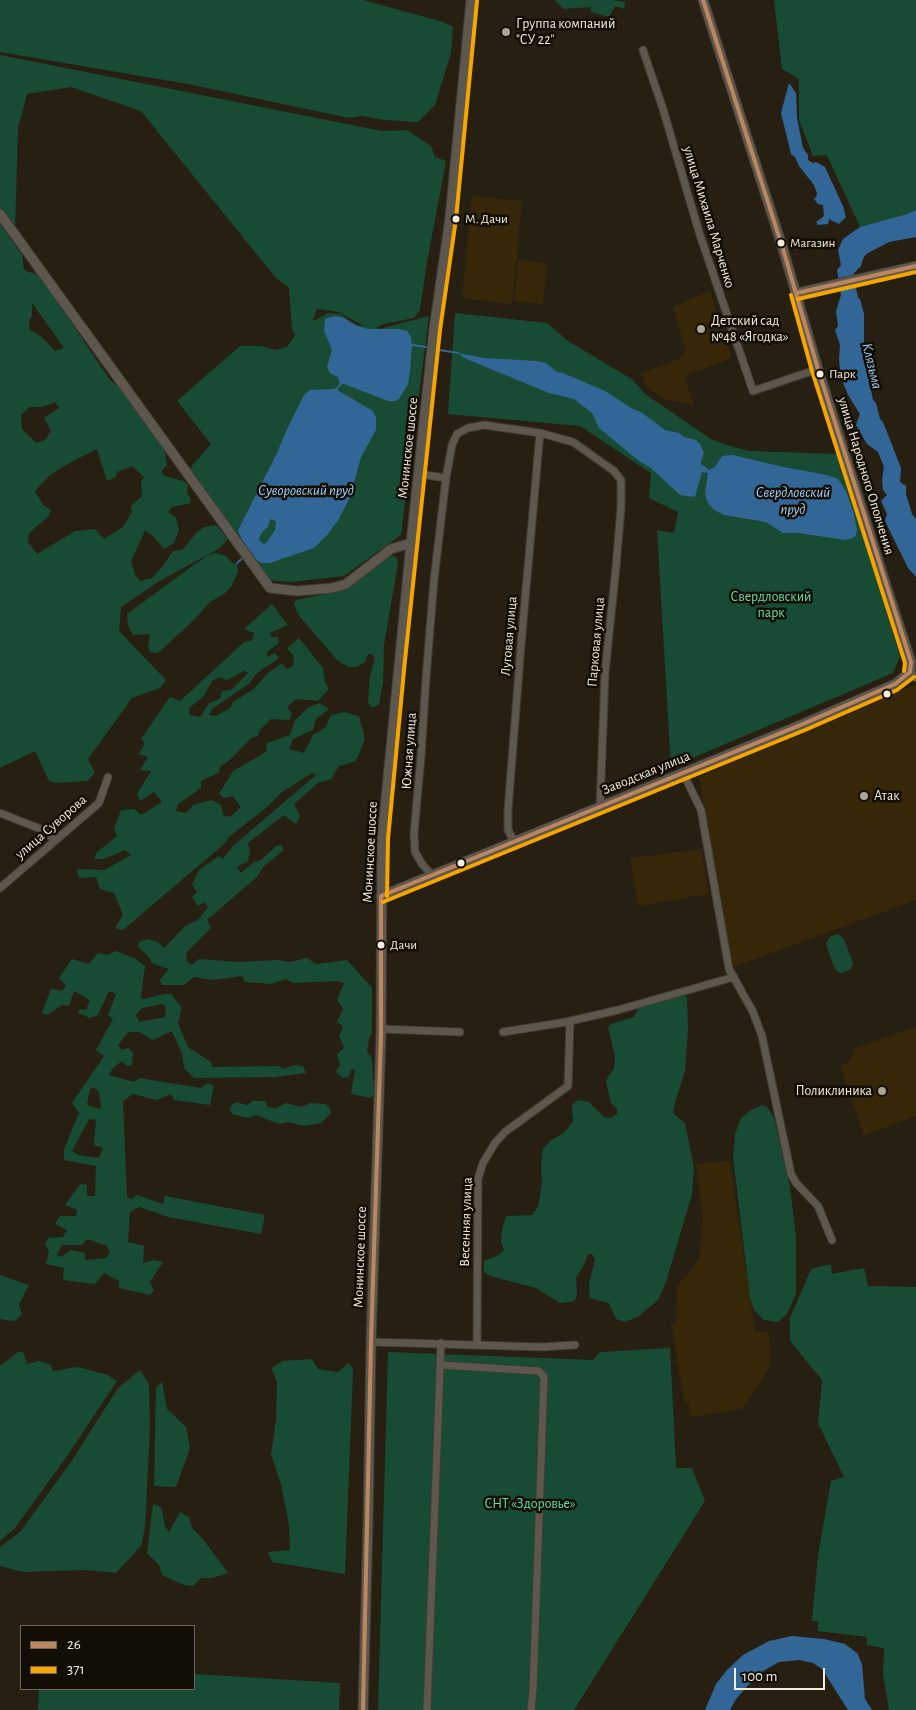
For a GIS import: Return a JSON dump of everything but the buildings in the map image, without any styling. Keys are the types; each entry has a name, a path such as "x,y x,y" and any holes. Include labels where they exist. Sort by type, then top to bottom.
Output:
{"street":[{"name":"Монинское шоссе","path":"363,1710 371,1342 381,1029 382,839 411,543 434,329 450,218 472,0"},
{"name":"улица Народного Ополчения","path":"703,0 797,293 818,369 914,674"},
{"name":"улица Михаила Марченко","path":"643,50 700,232 753,391 818,369"},
{"path":"0,214 270,588 297,590 332,588 346,584 391,549 411,543"},
{"path":"797,293 916,266"},
{"name":"Южная улица","path":"432,875 422,864 415,852 414,832 422,758 434,580 446,478 452,445 457,434 468,428 484,425 540,433"},
{"name":"Парковая улица","path":"540,433 573,442 614,471 621,480 621,508 605,673 600,807"},
{"name":"Луговая улица","path":"514,841 508,830 508,810 540,433"},
{"path":"419,474 446,478"},
{"name":"Заводская улица","path":"381,896 683,773 895,684 914,674"},
{"path":"683,773 701,810 729,969 753,1012 762,1036 791,1174 796,1183 818,1206 832,1240"},
{"name":"улица Суворова","path":"0,888 99,803 108,777"},
{"path":"0,813 43,830 54,840"},
{"path":"503,1032 570,1021 696,989 734,977"},
{"name":"Весенняя улица","path":"476,1344 478,1179 483,1163 495,1143 505,1132 568,1086 570,1021"},
{"path":"381,1029 460,1032"},
{"path":"371,1342 542,1347 575,1345"},
{"path":"427,1710 441,1343"},
{"path":"441,1365 539,1371 544,1377 534,1690 531,1710"}],"shaded area":[{"path":"472,196 522,201 512,304 462,298"},
{"path":"518,260 547,263 543,304 514,301"},
{"name":"Детский сад №48 «Ягодка»","path":"710,291 732,358 684,376 694,405 664,399 646,387 641,373 680,359 686,351 673,307"},
{"path":"916,684 916,900 733,967 699,777"},
{"path":"702,849 708,894 638,906 630,858"},
{"name":"Поликлиника","path":"916,1027 916,1116 864,1135 840,1066 850,1061 855,1048"},
{"path":"730,1161 755,1332 769,1332 770,1365 754,1393 741,1409 690,1417 689,1404 684,1401 671,1323 676,1323 677,1287 699,1259 703,1218 696,1164"}],"green space":[{"path":"0,0 363,0 443,22 453,27 451,53 435,105 418,122 384,120 362,116 349,118 188,84 0,52"},
{"path":"555,0 612,0 625,2 624,9 615,6 609,17 591,12 591,7 563,9"},
{"path":"774,0 916,0 916,210 860,227 827,155 813,156 799,120 799,79 782,69"},
{"path":"0,55 382,131 407,130 431,146 435,157 446,161 420,310 414,318 384,324 376,328 379,329 429,316 401,535 344,576 291,582 268,580 190,468 211,444 177,401 240,346 261,346 275,350 287,347 295,335 292,328 289,288 275,277 141,111 71,87 27,94 18,128 15,231 0,210","holes":["317,309 338,312 364,326 357,325 340,314 328,313 314,321 313,319"]},
{"path":"0,223 22,255 24,270 40,276 110,380 120,388 164,449 167,465 162,470 164,476 184,481 188,485 187,494 190,497 191,503 172,507 168,512 176,518 179,530 174,543 164,549 152,535 145,531 131,561 135,575 140,581 152,578 173,551 182,550 197,532 204,527 216,525 228,539 220,548 158,582 121,607 119,631 166,680 160,688 132,698 88,759 95,773 87,781 56,783 49,781 35,751 0,768","holes":["32,303 64,348 55,351 41,336 30,330 29,321 32,316","55,402 59,408 44,418 51,431 45,440 36,443 22,429 21,415 30,407 43,407","97,449 107,481 116,477 117,472 132,466 144,477 141,482 142,496 131,506 132,512 123,527 104,539 95,529 75,531 37,554 28,542 29,533 48,517 51,510 43,505 35,491 50,475"]},
{"name":"Свердловский парк","path":"455,313 547,323 568,341 633,380 645,394 711,439 749,451 837,454 845,474 900,657 893,673 671,767 657,530 674,533 678,512 649,498 651,473 580,426 448,414"},
{"path":"215,553 226,556 232,563 237,564 238,572 231,587 224,594 210,602 193,621 159,652 150,652 148,647 150,634 133,635 128,625 127,614 195,564 208,555"},
{"path":"393,556 397,558 398,563 384,645 383,682 379,704 371,707 368,702 370,676 374,662 372,654 368,654 365,662 357,667 349,667 338,661 300,617 294,604 296,600 331,593 351,586 387,557"},
{"path":"272,604 288,625 270,633 271,637 278,637 279,643 267,652 267,657 275,653 279,658 256,674 250,683 212,709 209,715 216,716 230,708 233,702 255,688 268,673 282,663 287,669 293,666 294,656 287,648 299,638 323,668 325,682 329,689 318,701 296,699 287,707 292,714 289,720 271,719 260,730 258,736 251,738 232,758 219,768 220,772 201,781 201,788 178,804 176,811 186,813 193,805 212,800 221,805 223,815 230,817 241,807 233,796 224,798 219,794 233,771 266,752 267,743 290,735 295,720 309,707 320,703 329,709 316,719 313,730 293,739 289,749 304,753 313,735 326,727 331,715 344,712 359,716 365,739 356,761 339,766 331,779 318,783 294,804 300,816 296,824 284,815 248,843 250,852 248,861 237,867 241,873 254,862 261,860 276,846 282,845 283,851 263,867 257,877 207,920 211,928 186,953 187,961 192,965 199,959 238,962 278,960 290,962 307,958 316,964 347,960 372,988 372,1033 369,1038 367,1052 372,1058 374,1095 370,1098 351,1094 355,1069 351,1070 349,1077 343,1078 336,1072 340,1065 337,1054 344,1048 339,1036 343,1026 337,1022 343,1009 337,1000 344,983 338,981 293,983 286,979 271,984 245,982 242,976 212,980 194,977 184,985 162,985 160,980 169,969 153,964 138,947 139,942 147,939 158,942 164,948 185,926 198,920 208,907 204,902 198,906 192,897 197,892 192,885 199,870 219,856 223,859 233,846 316,775 312,773 282,792 266,808 230,836 223,845 123,930 115,928 123,915 114,893 100,889 96,877 79,878 77,869 104,870 131,855 125,850 104,859 94,859 97,852 117,836 114,829 121,810 134,809 141,815 162,802 154,792 140,801 137,794 151,771 140,770 148,757 139,754 145,743 141,739 170,697 180,701 243,643 252,640 254,633 244,629","holes":["244,671 248,673 231,690 222,691 220,699 209,703 200,717 190,715 189,708 204,696 212,681 220,677 227,680"]},
{"path":"838,934 844,939 853,963 851,969 842,973 838,972 834,967 826,944 830,937"},
{"path":"116,951 136,959 145,966 141,998 145,999 171,994 182,1008 178,1023 188,1047 211,1062 212,1067 279,1066 283,1069 296,1065 303,1066 306,1073 274,1077 194,1078 184,1068 182,1054 172,1031 153,1040 139,1032 128,1032 118,1045 122,1050 128,1048 133,1052 132,1065 127,1066 122,1061 113,1068 109,1075 134,1082 139,1078 201,1088 208,1083 214,1086 210,1105 174,1100 171,1094 157,1100 133,1094 123,1101 127,1197 131,1199 137,1195 163,1204 165,1196 265,1215 261,1234 168,1217 139,1207 130,1212 128,1242 144,1246 143,1263 154,1260 163,1262 150,1282 154,1291 150,1295 119,1288 119,1281 104,1273 95,1284 63,1280 64,1268 46,1264 49,1252 45,1244 48,1238 63,1237 67,1230 55,1224 60,1216 76,1216 77,1210 65,1205 80,1184 87,1185 87,1196 95,1196 96,1166 64,1160 64,1149 79,1113 72,1103 104,1056 96,1050 113,1019 108,1015 116,994 109,991 98,1015 90,1018 78,1013 80,1009 86,1010 90,1000 74,991 69,1006 62,1005 47,1015 42,1013 51,989 62,991 66,986 59,978 72,959 89,964 98,953 108,955","holes":["163,1004 166,1007 165,1017 139,1022 136,1015 142,1008","93,1087 99,1092 101,1107 99,1109 87,1105 90,1089","89,1119 96,1120 94,1145 103,1148 99,1158 78,1155 72,1151","87,1239 107,1246 110,1252 106,1258 85,1260 85,1253 71,1250 61,1257 57,1255 62,1245 82,1245"]},
{"path":"677,995 687,996 688,1029 685,1071 673,1109 674,1114 685,1123 694,1168 692,1194 666,1282 658,1300 639,1316 625,1322 616,1319 609,1303 590,1298 589,1284 595,1259 592,1254 588,1254 576,1278 577,1296 574,1301 569,1302 560,1303 536,1288 490,1276 484,1272 484,1261 499,1255 504,1250 501,1242 506,1216 532,1215 538,1207 542,1183 543,1149 551,1140 563,1134 573,1122 572,1105 578,1100 589,1102 604,1117 611,1118 617,1114 617,1109 611,1103 606,1082 614,1069 615,1056 608,1028 611,1024 634,1017 639,1007"},
{"path":"253,1101 265,1101 268,1107 276,1108 286,1103 301,1107 311,1103 325,1104 329,1106 331,1113 321,1123 304,1126 288,1122 279,1124 256,1115 249,1118 232,1114 230,1110 231,1106 236,1102 247,1105"},
{"path":"762,1105 767,1107 774,1118 790,1187 796,1237 796,1293 787,1314 778,1322 764,1320 754,1310 750,1298 733,1157 735,1134 741,1118 751,1110"},
{"path":"831,1264 832,1274 864,1268 868,1286 916,1287 916,1710 889,1710 883,1675 884,1648 867,1645 867,1637 818,1631 818,1621 812,1621 818,1555 831,1481 844,1477 818,1423 822,1380 790,1341 790,1318 811,1269"},
{"path":"0,1275 29,1285 19,1304 22,1314 15,1321 0,1319"},
{"name":"СНТ «Здоровье»","path":"670,1348 676,1468 692,1468 705,1501 574,1710 378,1710 388,1352 593,1360 600,1352"},
{"path":"18,1352 23,1352 27,1364 39,1361 51,1365 53,1371 78,1367 108,1375 117,1381 65,1459 15,1528 0,1541 0,1366"},
{"path":"312,1359 318,1369 338,1372 349,1363 353,1369 345,1574 272,1562 268,1552 290,1550 289,1525 281,1484 271,1455 276,1419 277,1382 271,1368 283,1361"},
{"path":"140,1370 149,1384 150,1427 145,1528 141,1546 116,1573 85,1570 23,1572 0,1566 0,1547 20,1532 71,1462 118,1388"},
{"path":"162,1382 167,1409 186,1427 190,1448 176,1487 154,1486 156,1387"},
{"path":"153,1504 161,1507 165,1526 169,1532 180,1512 189,1517 192,1528 202,1538 228,1573 212,1578 201,1578 193,1586 184,1585 162,1575 159,1565 147,1553"},
{"path":"195,1674 340,1683 339,1710 38,1710 39,1690 195,1690"}],"water":[{"path":"789,83 796,93 797,118 803,148 808,155 808,160 825,167 843,206 846,217 839,224 829,219 828,224 818,225 816,222 824,216 823,205 818,204 814,199 817,193 814,185 791,154 781,113"},
{"path":"916,210 916,237 889,242 866,254 861,266 854,273 854,278 864,314 864,355 873,400 876,403 880,419 883,422 901,468 900,482 906,486 906,494 912,514 916,519 916,577 908,568 885,521 887,514 881,501 887,495 883,490 884,467 878,452 867,444 856,425 860,414 848,395 841,378 840,345 835,330 838,326 836,311 841,295 837,270 841,265 838,250 843,239 860,227"},
{"path":"334,316 342,317 357,326 368,329 398,329 407,331 411,337 412,345 410,371 408,384 399,399 388,401 344,384 340,385 338,377 330,373 327,367 332,350 324,331 325,319"},
{"name":"Свердловский пруд","path":"458,353 484,358 546,363 557,372 605,391 641,412 665,430 696,440 704,453 701,464 709,470 715,467 722,456 732,455 838,479 846,491 854,514 856,535 845,540 799,533 783,533 766,522 724,515 714,510 708,503 705,494 708,473 702,472 695,497 680,495 651,468 639,461 599,428 592,413 574,399 549,393 464,358"},
{"name":"Суворовский пруд","path":"337,387 339,391 373,411 376,418 376,430 361,457 350,497 339,519 314,548 270,563 262,563 256,560 242,540 238,531 239,528 304,395 310,390 334,389","holes":["272,519 276,522 275,530 264,544 259,538 268,527 270,520"]},
{"path":"792,1636 824,1639 845,1644 857,1653 862,1664 865,1699 872,1710 848,1710 822,1669 813,1663 799,1660 779,1662 758,1674 736,1699 730,1710 705,1710 716,1684 743,1655 769,1641"}],"waterway":[{"path":"412,345 426,347"},
{"path":"439,350 458,353"},
{"path":"237,563 244,557"}],"transit line":[{"name":"26","path":"703,0 783,249 818,369 911,662 910,672"},
{"name":"371","path":"387,896 388,839 405,660 440,330 456,219 477,1"},
{"name":"26","path":"797,293 916,266"},
{"name":"371","path":"798,299 916,272"},
{"name":"371","path":"791,295 812,371 905,663 904,671"},
{"name":"26","path":"381,896 803,724 895,684 910,672"},
{"name":"371","path":"383,902 805,730 897,690 914,677"},
{"name":"26","path":"363,1710 371,1342 381,1034 381,896"}],"place":[{"name":"Группа компаний \"СУ 22\"","path":"506,32"},
{"name":"М. Дачи","path":"456,219"},
{"name":"Магазин","path":"781,243"},
{"name":"Детский сад №48 «Ягодка»","path":"701,329"},
{"name":"Парк","path":"820,374"},
{"name":"Атак","path":"864,796"},
{"name":"Дачи","path":"381,945"},
{"name":"Поликлиника","path":"882,1091"}],"water label":[{"name":"Клязьма","path":"872,366"}]}
